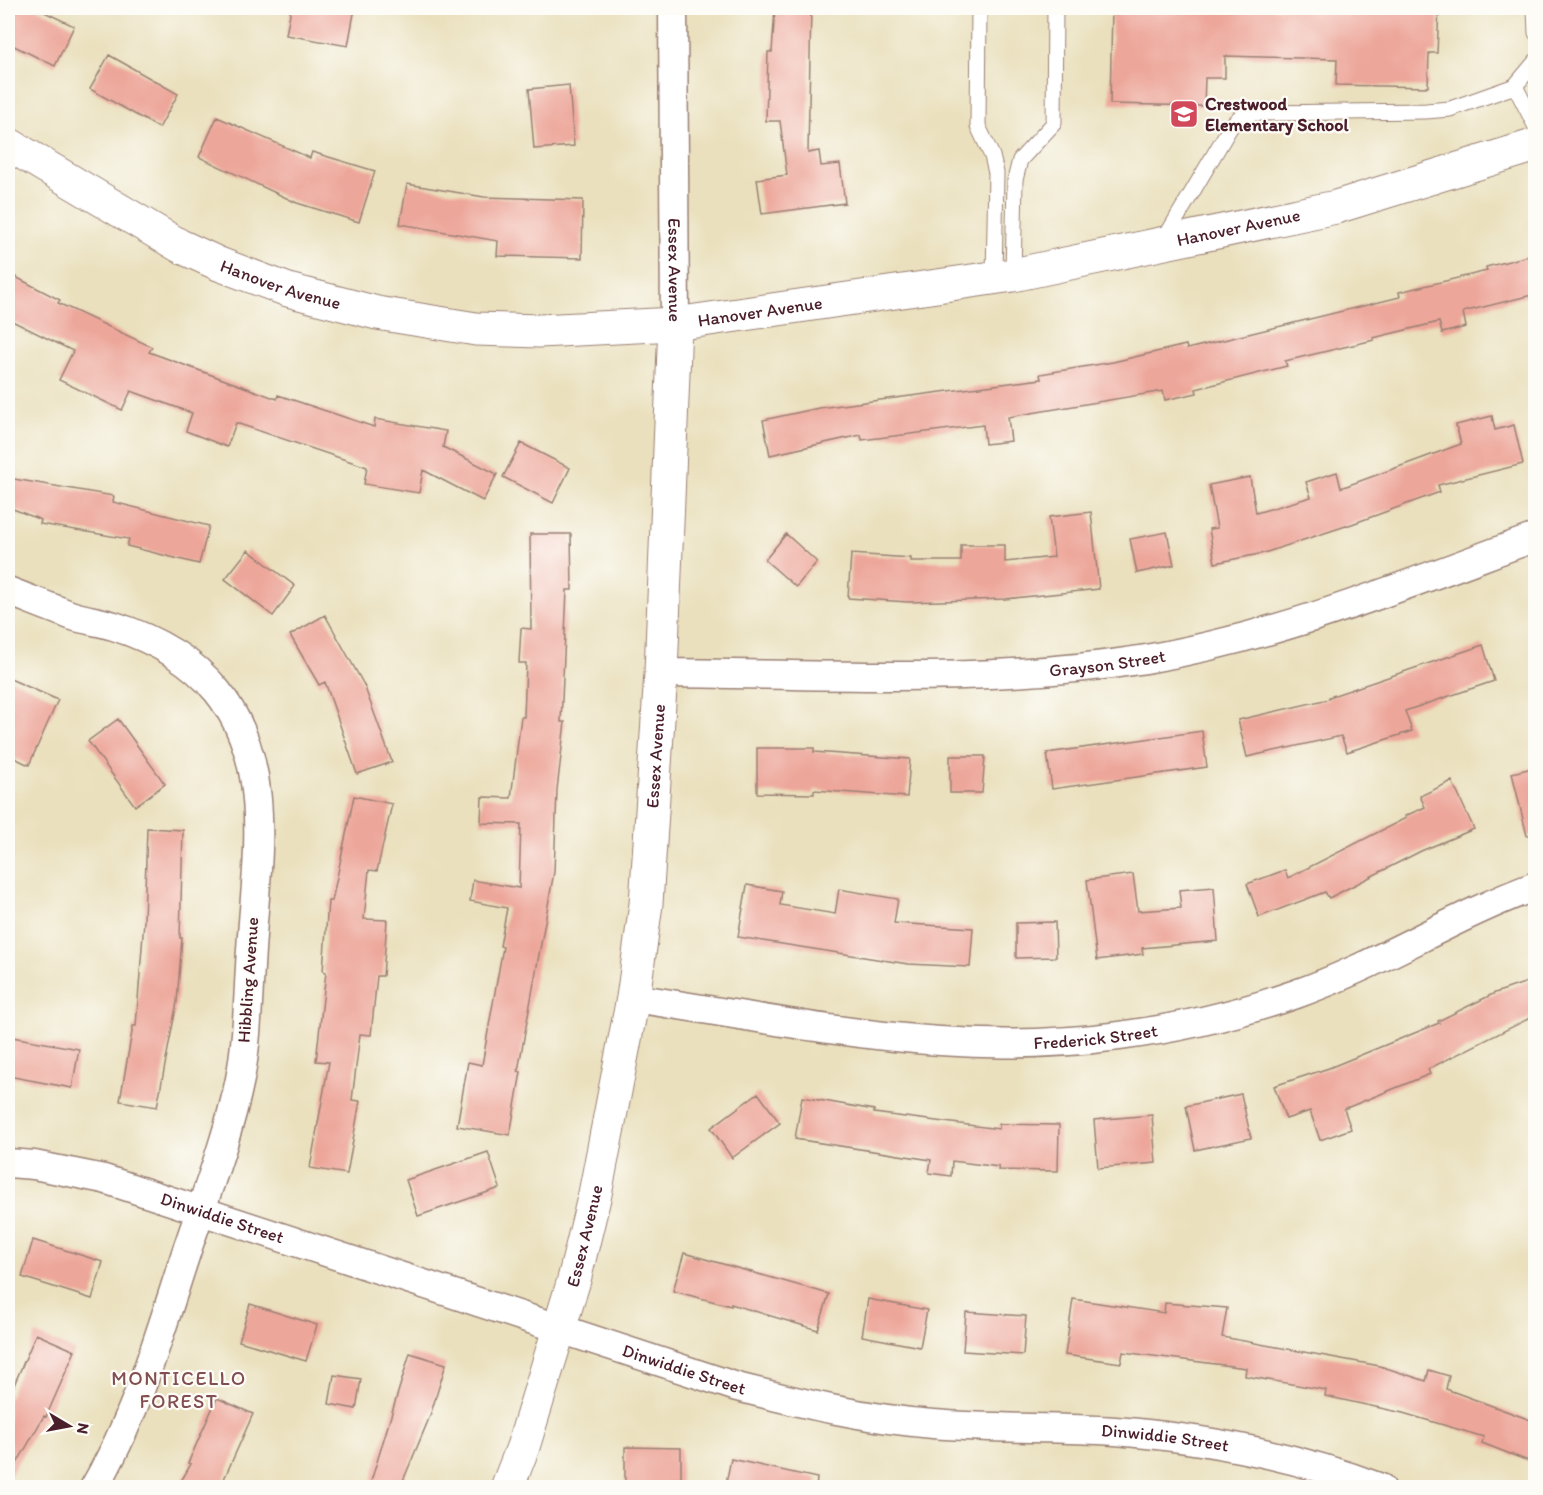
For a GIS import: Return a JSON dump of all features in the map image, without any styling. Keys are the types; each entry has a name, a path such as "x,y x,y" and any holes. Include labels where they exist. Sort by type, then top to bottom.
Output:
{"street":[{"name":"Essex Avenue","path":"507,1488 523,1447 559,1328 595,1194 633,998 646,904 661,673 675,324 673,8"},
{"name":"Hanover Avenue","path":"8,144 180,246 219,264 288,290 377,313 476,329 538,331 675,324 1004,277 1161,246 1336,207 1536,145"},
{"name":"Grayson Street","path":"661,673 979,675 1063,670 1147,658 1235,640 1322,615 1536,537"},
{"name":"Hibbling Avenue","path":"8,591 75,616 113,626 172,651 195,668 217,691 234,716 244,738 254,771 259,831 245,1033 233,1108 149,1367 122,1434 94,1488"},
{"name":"Frederick Street","path":"633,998 940,1041 1028,1044 1111,1038 1203,1022 1296,994 1368,965 1499,899 1536,886"},
{"name":"Dinwiddie Street","path":"8,1163 34,1165 105,1179 737,1387 813,1406 932,1424 1116,1431 1218,1444 1346,1474 1381,1488"}],"lane":[{"path":"979,8 978,126 992,156 996,173 1004,277"},
{"path":"1004,277 1015,180 1020,160 1054,123 1055,8"},
{"path":"1535,8 1536,33"},
{"path":"1161,246 1231,126 1241,116 1255,113 1450,109 1515,86 1536,61"},
{"path":"1515,86 1536,127"}],"building":[{"path":"8,8 36,8 74,26 55,66 8,43"},
{"path":"291,8 355,8 348,46 286,35"},
{"path":"775,8 811,8 808,153 819,151 821,166 840,164 845,203 762,214 757,179 787,175 780,121 766,121 768,52 772,52"},
{"path":"1112,8 1439,8 1437,53 1429,53 1428,87 1336,85 1337,59 1225,56 1225,78 1205,78 1204,106 1110,104"},
{"path":"109,55 178,94 159,128 90,89"},
{"path":"569,85 574,146 534,149 529,89"},
{"path":"217,117 310,158 312,152 375,171 359,222 297,203 199,157"},
{"path":"407,184 484,197 583,200 582,258 497,256 498,241 400,224"},
{"path":"1536,254 1536,294 1463,312 1466,327 1442,333 1439,322 1373,338 1374,340 1285,361 1287,366 1196,389 1197,393 1165,400 1163,391 1008,417 1011,441 985,444 983,425 862,440 861,435 770,455 763,420 819,408 1041,379 1040,374 1113,362 1186,345 1187,349 1400,297 1399,292 1487,271 1486,267"},
{"path":"8,273 60,300 58,303 152,347 149,352 277,399 278,395 374,427 375,419 446,431 443,447 497,474 483,501 423,470 419,493 364,484 367,467 236,423 227,447 186,431 192,413 131,391 122,410 59,380 73,351 8,319"},
{"path":"1492,416 1495,430 1514,425 1523,464 1438,485 1440,492 1352,524 1264,553 1215,563 1209,529 1217,528 1209,485 1250,477 1256,513 1311,497 1306,482 1337,472 1341,488 1461,444 1456,425"},
{"path":"521,443 570,468 553,503 503,477"},
{"path":"8,478 114,496 113,502 209,526 199,564 127,546 129,539 40,524 41,520 8,507"},
{"path":"1091,512 1099,589 1005,599 908,602 848,598 851,554 911,558 911,561 961,561 961,545 1005,545 1005,562 1054,557 1049,517"},
{"path":"1167,532 1174,565 1137,573 1130,539"},
{"path":"530,534 571,534 572,590 567,590 561,722 565,722 557,790 554,872 518,1071 521,1072 510,1135 457,1126 468,1062 482,1065 503,947 500,946 507,908 470,901 473,880 519,888 521,824 481,823 482,797 511,798 521,717 524,717 526,663 519,663 521,628 531,629"},
{"path":"786,534 817,562 796,587 765,560"},
{"path":"248,550 295,586 273,616 225,579"},
{"path":"325,615 364,685 392,762 357,774 325,682 319,685 290,635"},
{"path":"1483,645 1494,681 1405,711 1412,731 1347,752 1341,736 1247,757 1238,720 1329,699 1329,697"},
{"path":"8,678 58,700 29,765 8,755"},
{"path":"118,719 165,784 135,806 88,741"},
{"path":"1202,731 1207,767 1052,789 1047,753"},
{"path":"757,748 814,748 814,752 910,759 907,797 814,790 814,794 757,793"},
{"path":"950,756 985,756 982,793 950,793"},
{"path":"1536,767 1536,835 1527,836 1512,773"},
{"path":"1452,781 1474,829 1421,851 1329,898 1325,892 1259,917 1247,884 1285,870 1288,878 1425,807 1420,796"},
{"path":"354,796 392,804 377,871 369,870 364,919 387,920 383,976 377,976 371,1035 360,1034 352,1100 360,1101 347,1174 310,1168 329,1062 316,1061 326,972 323,971 328,901 332,901"},
{"path":"147,828 183,830 180,938 182,938 177,1002 157,1107 120,1101 133,1026 136,1026 144,921"},
{"path":"1133,874 1138,911 1181,908 1179,890 1214,887 1218,941 1142,948 1143,954 1097,960 1087,880"},
{"path":"747,885 782,891 780,905 835,914 839,889 898,899 894,923 973,928 970,967 908,964 738,937"},
{"path":"1055,922 1056,957 1016,958 1016,923"},
{"path":"1536,979 1536,1015 1428,1069 1430,1074 1344,1109 1351,1129 1320,1140 1310,1111 1286,1119 1274,1086 1329,1068 1439,1023 1438,1021 1495,993"},
{"path":"12,1037 79,1049 72,1088 8,1076"},
{"path":"758,1093 780,1123 732,1158 711,1128"},
{"path":"1241,1094 1251,1138 1195,1150 1186,1106"},
{"path":"802,1097 874,1110 874,1113 999,1129 999,1124 1059,1125 1058,1171 998,1170 999,1167 952,1161 951,1176 929,1173 931,1160 795,1139"},
{"path":"1152,1115 1156,1163 1098,1168 1094,1120"},
{"path":"488,1152 500,1188 418,1216 406,1180"},
{"path":"33,1240 103,1262 92,1299 22,1277"},
{"path":"684,1253 829,1294 818,1330 731,1304 731,1306 673,1291"},
{"path":"868,1299 927,1310 920,1347 862,1336"},
{"path":"1073,1299 1164,1313 1165,1303 1227,1308 1222,1337 1380,1366 1426,1381 1429,1370 1449,1376 1446,1389 1536,1422 1536,1464 1482,1443 1484,1437 1403,1413 1325,1396 1326,1390 1245,1376 1246,1368 1123,1352 1121,1363 1065,1355"},
{"path":"250,1304 317,1325 306,1361 239,1341"},
{"path":"966,1312 1026,1316 1023,1355 963,1351"},
{"path":"36,1334 75,1351 46,1417 44,1416 8,1479 8,1399"},
{"path":"410,1353 446,1364 430,1416 400,1488 369,1488"},
{"path":"334,1375 361,1379 356,1409 329,1404"},
{"path":"217,1398 253,1414 220,1488 177,1488 191,1464 188,1463"},
{"path":"625,1447 681,1448 681,1488 625,1488"},
{"path":"731,1459 817,1478 816,1488 725,1488"}],"place":[{"name":"Crestwood Elementary School","path":"1184,114"}],"district":[{"name":"MONTICELLO FOREST","path":"179,1390"}]}
